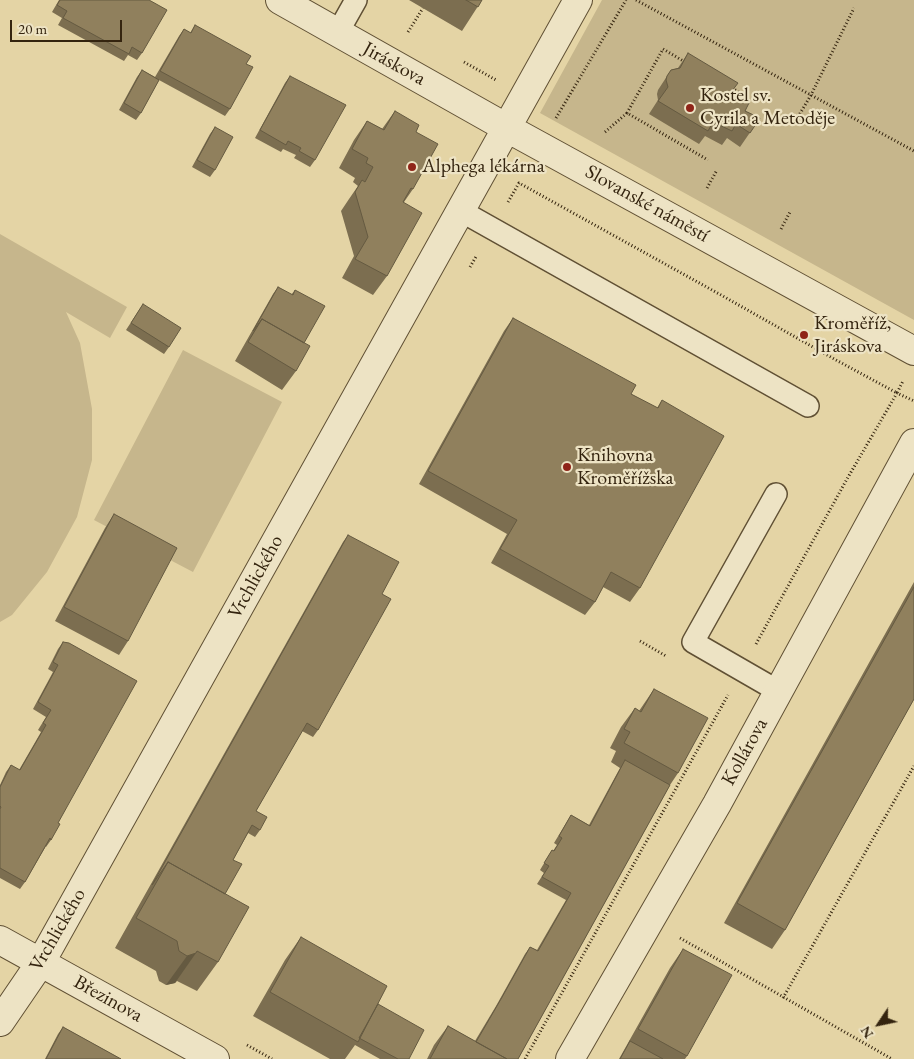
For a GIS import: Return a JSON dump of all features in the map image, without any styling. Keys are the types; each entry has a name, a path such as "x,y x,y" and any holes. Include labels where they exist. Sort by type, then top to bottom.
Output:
{"street":[{"name":"Jiráskova","path":"280,0 507,128"},
{"path":"507,128 578,0"},
{"name":"Slovanské náměstí","path":"507,128 914,351"},
{"name":"Vrchlického","path":"0,1022 41,962 507,128"},
{"name":"Kollárova","path":"570,1059 717,804 914,443"},
{"name":"Březinova","path":"0,940 216,1059"}],"lane":[{"path":"338,32 356,0"},
{"path":"461,211 808,406"},
{"path":"776,494 693,642 778,691"}],"path":[{"path":"540,145 626,0"},
{"path":"636,0 914,151"},
{"path":"408,32 423,8"},
{"path":"798,117 811,95 854,8"},
{"path":"606,132 627,113 662,49 688,64"},
{"path":"732,88 740,92"},
{"path":"627,113 708,160"},
{"path":"707,188 717,170"},
{"path":"519,182 836,360 914,401"},
{"path":"781,229 790,212"},
{"path":"525,1059 847,479 906,377"},
{"path":"783,998 914,766"},
{"path":"680,938 892,1059"}],"shaded area":[{"path":"602,0 914,0 914,320 540,113"},
{"path":"0,234 127,307 110,338 66,312 80,343 92,409 92,460 77,517 47,572 12,615 0,622"},
{"path":"183,350 282,402 193,572 94,520"}],"building":[{"path":"60,0 149,0 167,10 142,53 132,47 129,54 63,18 67,11 57,5"},
{"path":"466,0 482,0 478,7"},
{"path":"195,25 251,56 246,64 253,67 230,109 160,71 184,29 191,33"},
{"name":"Kostel sv. Cyrila a Metoděje","path":"688,53 738,83 732,91 749,103 745,111 760,118 750,133 736,124 732,131 713,122 708,131 658,101 668,87 667,76 671,70 680,68"},
{"path":"142,70 159,80 141,113 124,103"},
{"path":"290,76 346,105 315,160 299,151 301,148 288,141 286,145 260,130"},
{"path":"395,111 419,125 416,132 438,144 413,189 411,188 403,202 422,213 387,276 355,259 368,237 355,192 362,180 365,182 373,167 366,163 368,158 352,149 367,121 384,130"},
{"path":"215,127 233,137 215,170 197,160"},
{"path":"278,287 293,295 295,290 325,306 304,343 262,319 253,331"},
{"path":"143,304 181,328 169,347 131,323"},
{"name":"Knihovna Kroměřížska","path":"513,318 636,385 631,394 658,408 662,400 724,436 640,588 611,572 595,602 500,549 517,520 428,471"},
{"path":"262,319 310,346 296,371 248,342"},
{"path":"114,514 177,548 128,641 64,607"},
{"path":"348,535 399,562 382,594 391,599 318,730 307,723 256,811 267,817 260,830 252,825 233,860 242,864 225,894 168,862 152,885"},
{"path":"914,587 914,699 785,930 737,903"},
{"path":"63,642 69,643 137,681 58,823 60,824 25,882 0,868 0,787 11,765 20,770 46,725 43,723 51,710 38,702 58,665 53,662"},
{"path":"654,689 708,718 678,773 624,743 630,732 624,729 635,708 641,712"},
{"path":"625,760 670,785 518,1059 507,1059 476,1042 530,947 538,951 571,893 542,877 549,866 544,863 562,838 559,836 571,815 590,826"},
{"path":"168,862 249,907 218,962 197,951 187,956 179,951 177,941 136,918"},
{"path":"301,937 387,986 358,1042 270,992"},
{"path":"683,949 732,975 687,1056 638,1029"},
{"path":"378,1004 424,1030 409,1059 398,1059 359,1038"},
{"path":"448,1026 507,1059 430,1059"},
{"path":"63,1027 121,1059 46,1059"},
{"path":"630,1041 663,1059 620,1059"}],"place":[{"name":"Kostel sv. Cyrila a Metoděje","path":"690,108"},
{"name":"Alphega lékárna","path":"412,167"},
{"name":"Kroměříž, Jiráskova","path":"804,335"},
{"name":"Knihovna Kroměřížska","path":"567,467"}]}
